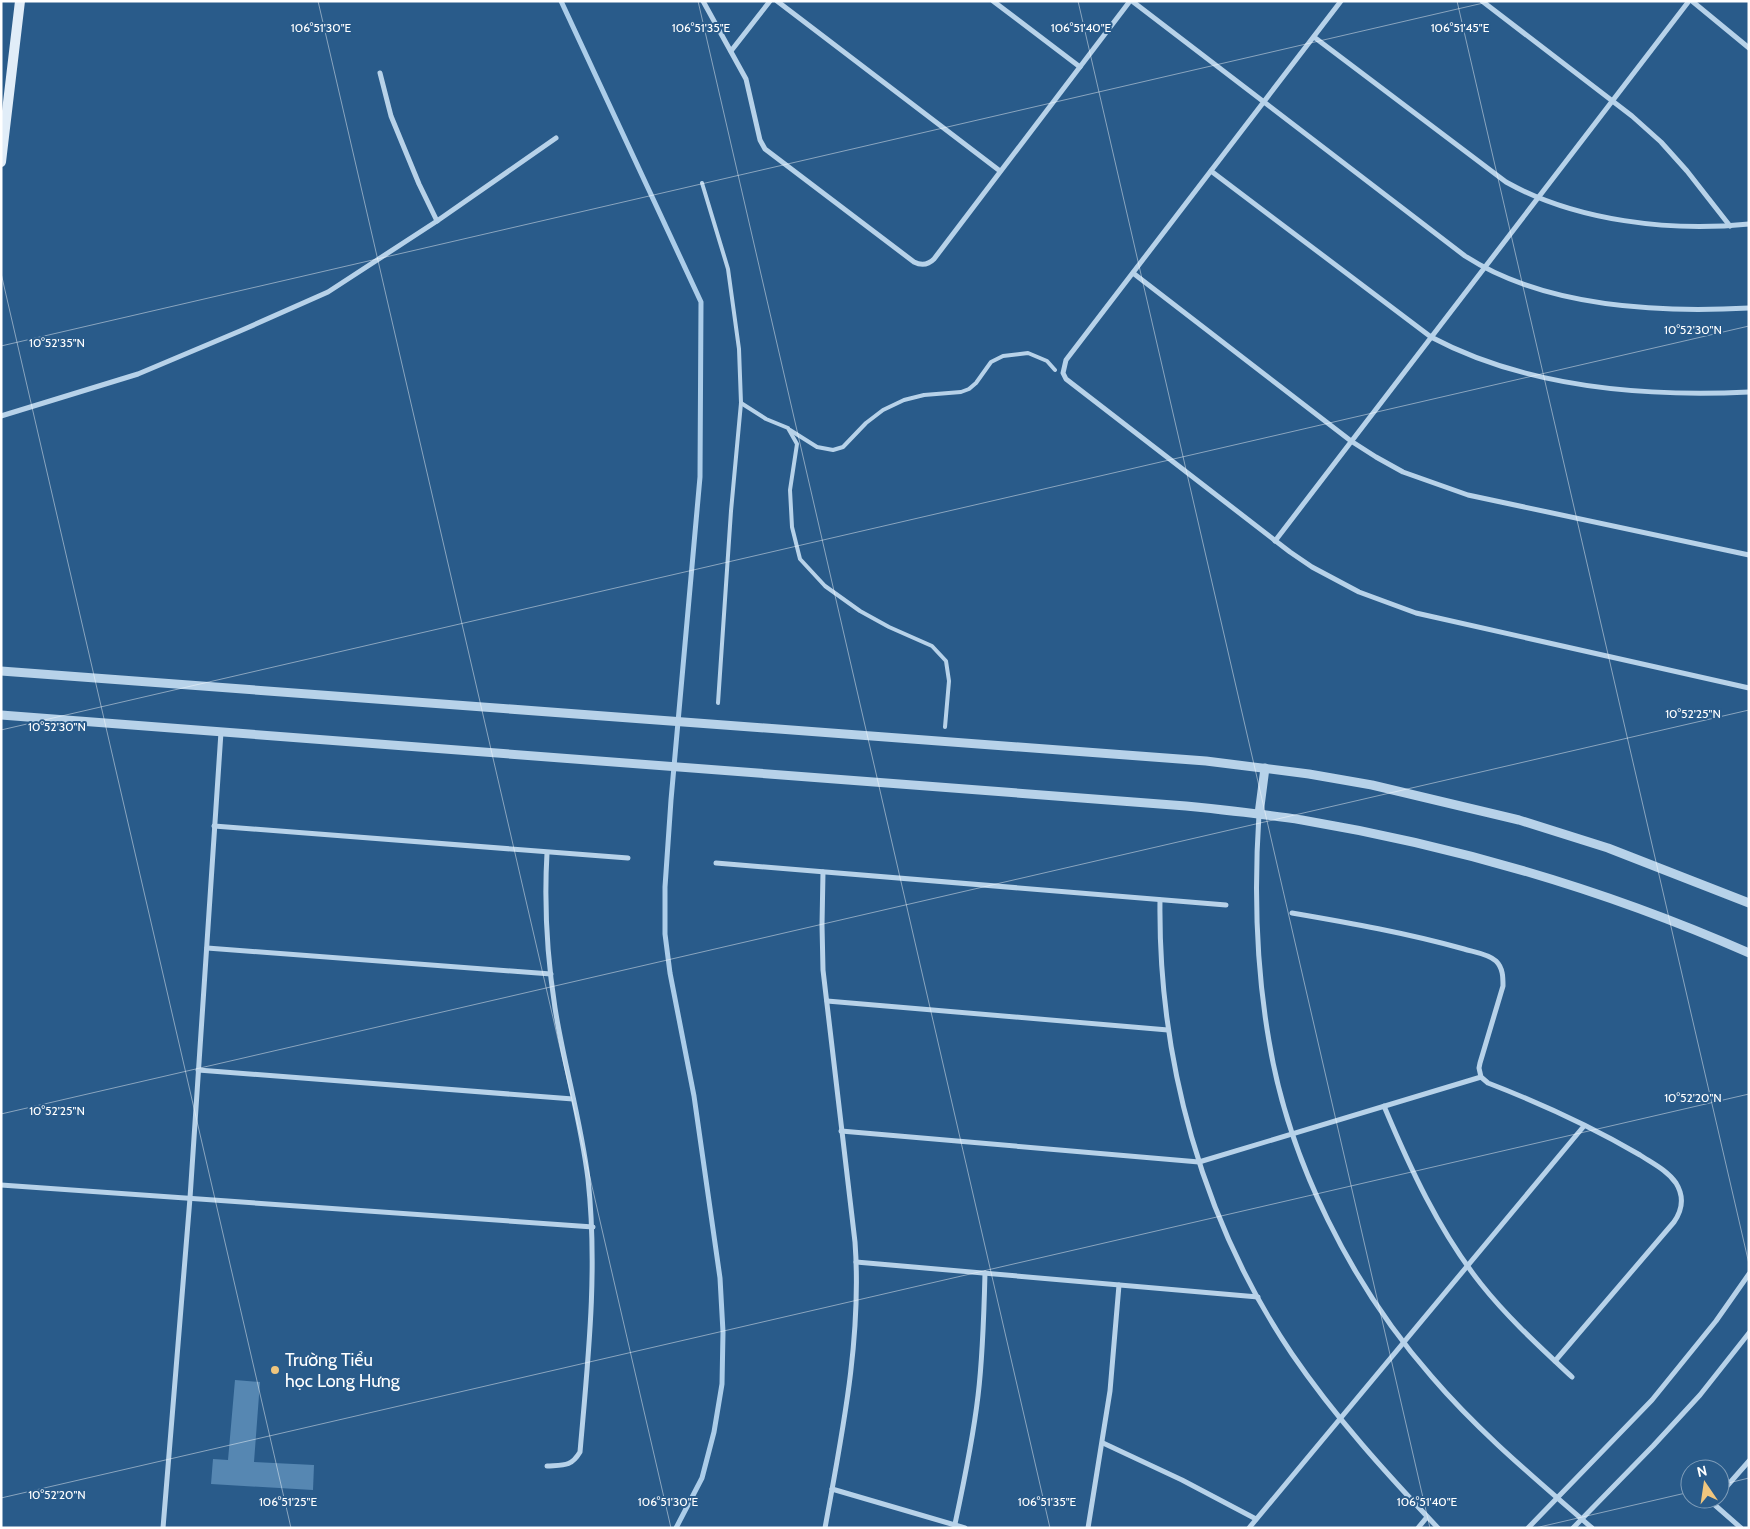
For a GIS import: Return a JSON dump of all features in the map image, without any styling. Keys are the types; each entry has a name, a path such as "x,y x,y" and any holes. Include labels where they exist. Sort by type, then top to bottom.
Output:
{"main road":[{"path":"1,162 20,1"}],"street":[{"path":"704,1 746,79 760,140 765,148 917,264 925,265 934,259 1131,1 1484,269 1512,281 1545,291 1616,304 1680,310 1749,308"},
{"path":"731,51 770,1"},
{"path":"777,1 1000,171"},
{"path":"994,1 1080,67"},
{"path":"1341,1 1066,360 1063,374 1066,380 1274,541 1312,567 1359,592 1409,610 1452,622 1749,688"},
{"path":"1482,1 1632,116 1661,142 1687,171 1730,226"},
{"path":"1274,541 1691,1 1749,48"},
{"path":"1314,36 1506,182 1538,198 1590,214 1666,225 1730,226 1749,224"},
{"path":"380,73 391,116 419,184 437,221"},
{"path":"1,416 138,374 328,292 437,221 556,138"},
{"path":"1211,171 1431,337 1456,351 1512,370 1572,382 1631,390 1665,392 1749,392"},
{"path":"1133,273 1351,441 1403,472 1468,495 1749,555"},
{"path":"1,671 1206,761 1265,768 1372,785 1519,820 1608,848 1749,903"},
{"path":"1,715 1156,803 1259,814 1381,835 1450,850 1521,870 1655,914 1749,953"},
{"path":"163,1528 190,1198 221,732"},
{"path":"1265,768 1259,814 1256,895 1257,942 1262,996 1269,1043 1282,1097 1293,1133 1323,1209 1349,1259 1377,1304 1431,1376 1460,1409 1502,1449 1592,1528"},
{"path":"214,826 628,858"},
{"path":"547,853 546,918 555,1009 588,1177 593,1227 592,1310 580,1452 574,1461 547,1466"},
{"path":"716,863 1226,905"},
{"path":"823,872 823,970 856,1262 855,1323 851,1368 825,1528"},
{"path":"1160,900 1162,981 1168,1030 1181,1094 1199,1162 1216,1209 1236,1255 1258,1297 1292,1354 1340,1418 1385,1472 1438,1528"},
{"path":"1292,913 1442,943 1488,956 1495,960 1503,976 1503,986 1480,1063 1481,1077 1488,1083 1524,1098 1622,1145 1668,1174 1676,1183 1682,1202 1680,1212 1674,1222 1555,1361"},
{"path":"207,948 551,974"},
{"path":"827,1001 1168,1030"},
{"path":"198,1070 573,1099"},
{"path":"841,1131 1199,1162 1481,1077"},
{"path":"1384,1106 1430,1204 1468,1266 1509,1316 1572,1377"},
{"path":"1249,1528 1584,1126"},
{"path":"1,1185 593,1227"},
{"path":"856,1262 1258,1297"},
{"path":"956,1524 978,1396 985,1273"},
{"path":"1528,1528 1652,1400 1716,1321 1749,1274"},
{"path":"1088,1528 1103,1444 1110,1390 1119,1285"},
{"path":"1573,1528 1700,1395 1749,1333"},
{"path":"1103,1444 1182,1480 1256,1519"},
{"path":"1730,1483 1749,1461"},
{"path":"832,1489 965,1528"},
{"path":"1721,1509 1741,1528"},
{"path":"1418,1528 1427,1517"}],"lane":[{"path":"702,183 728,270 739,349 741,403 718,704"},
{"path":"741,403 766,419 788,428 817,447 832,450 843,446 866,423 883,410 904,400 924,395 961,392 969,389 976,384 992,362 1003,356 1028,353 1047,361 1055,370"},
{"path":"788,428 797,444 790,490 792,527 800,559 825,586 860,611 889,627 932,646 946,661 949,681 945,727"}],"building":[{"path":"235,1380 260,1382 254,1462 314,1465 313,1490 211,1484 213,1459 228,1460"}],"waterway":[{"path":"561,1 701,302 700,477 671,800 665,887 665,934 670,973 694,1096 720,1278 723,1332 722,1384 714,1432 702,1478 676,1528"}],"place":[{"name":"Trường Tiểu học Long Hưng","path":"275,1370"}]}
